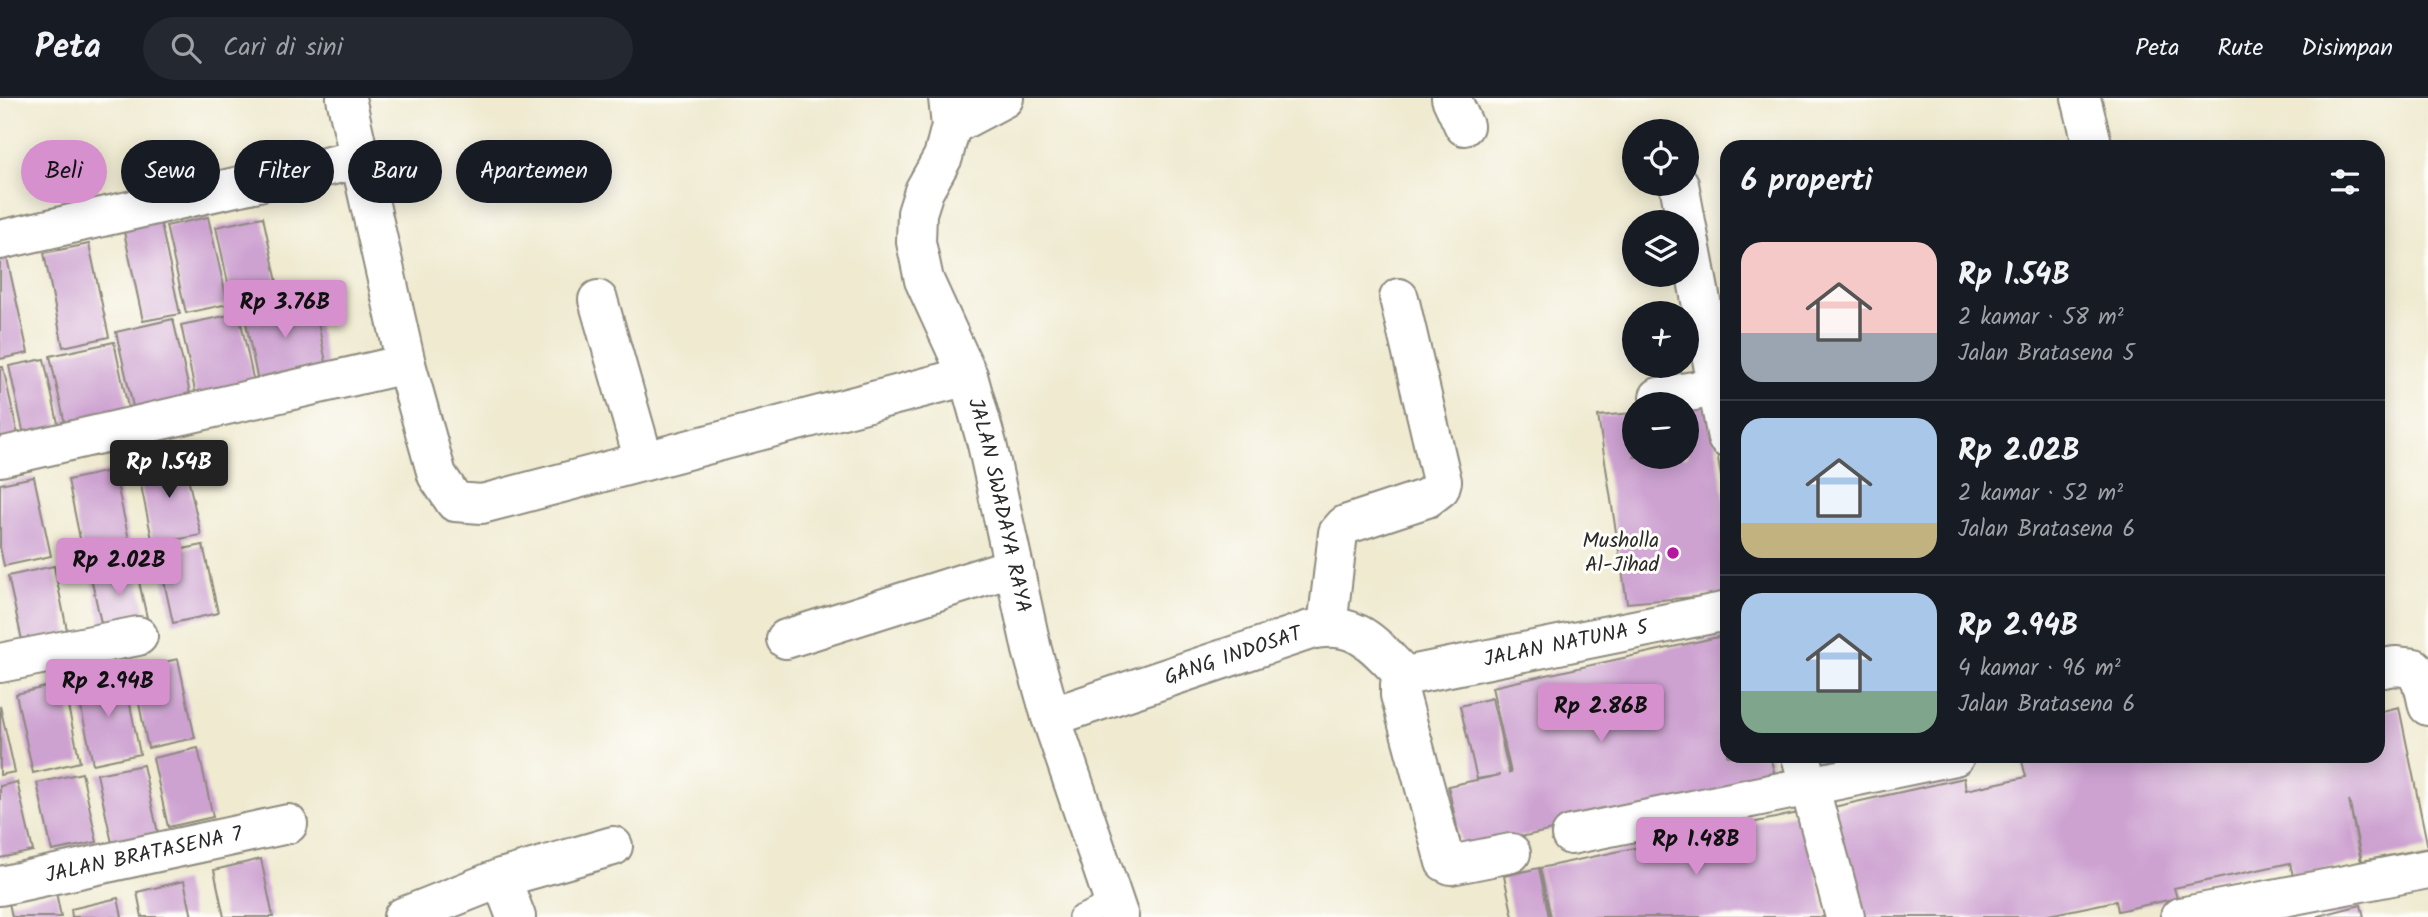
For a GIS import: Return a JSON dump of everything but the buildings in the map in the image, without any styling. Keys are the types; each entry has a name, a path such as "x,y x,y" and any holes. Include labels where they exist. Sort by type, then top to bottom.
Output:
{"street":[{"path":"346,98 356,140"},
{"path":"949,112 1004,98"},
{"path":"2081,98 2091,140"},
{"name":"JALAN SWADAYA RAYA","path":"949,112 943,157 924,191 917,213 916,242 924,280 968,376 1032,650 1103,912"},
{"path":"0,240 348,162"},
{"path":"370,203 406,364 437,475 455,502 482,504 968,376"},
{"path":"1698,287 1720,403"},
{"path":"1327,627 1339,533 1345,525 1427,498 1440,488 1442,481 1399,298"},
{"path":"598,300 645,461"},
{"path":"0,457 406,364"},
{"path":"1688,392 1717,387"},
{"path":"786,639 1014,567"},
{"name":"JALAN NATUNA 5","path":"1405,676 1720,612"},
{"name":"GANG INDOSAT","path":"1051,717 1310,630 1327,627 1343,628 1366,638 1405,676"},
{"path":"0,663 138,636"},
{"path":"2396,669 2424,688 2428,706"},
{"path":"1405,676 1400,684 1400,695 1442,857 1451,865 1511,853"},
{"path":"1571,835 1805,771 1885,763"},
{"path":"1805,771 1845,917"},
{"name":"JALAN BRATASENA 7","path":"0,886 288,824"},
{"path":"403,917 501,878 613,846"},
{"path":"2180,917 2250,910 2428,869"},
{"path":"501,878 516,917"}],"place":[{"name":"Musholla Al-Jihad","path":"1673,553"}]}
